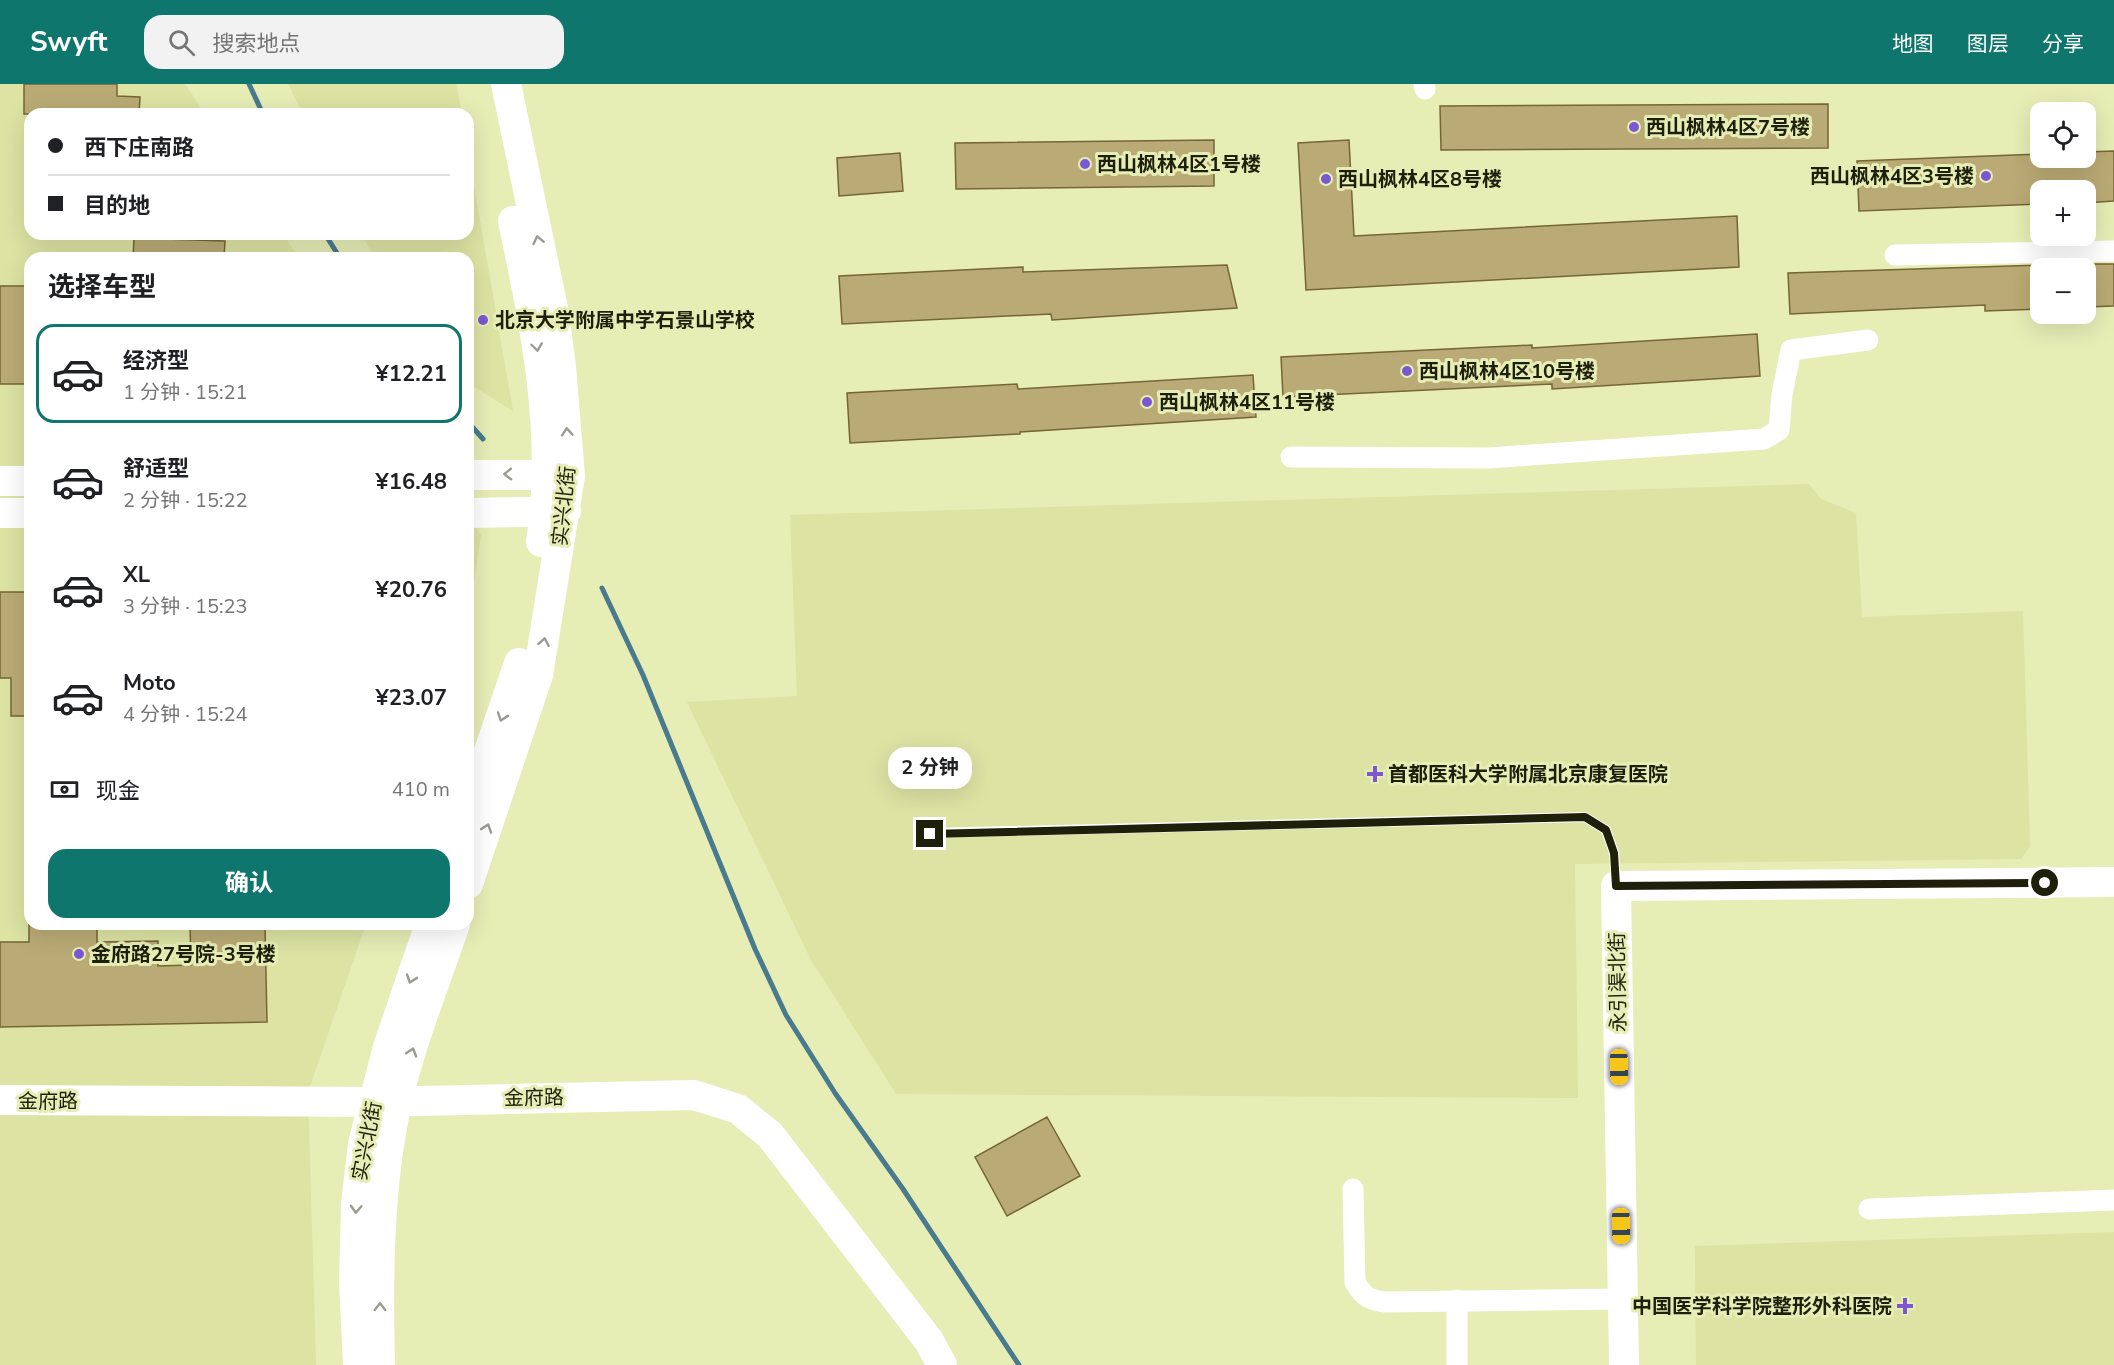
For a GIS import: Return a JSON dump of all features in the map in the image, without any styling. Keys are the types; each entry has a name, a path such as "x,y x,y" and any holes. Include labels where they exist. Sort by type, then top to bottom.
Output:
{"main road":[{"name":"实兴北街","path":"485,84 533,318 559,475"},
{"name":"实兴北街","path":"474,866 538,675 559,475 561,367 554,314 506,84"},
{"path":"474,475 559,475"},
{"path":"0,481 24,481"},
{"name":"实兴北街","path":"474,796 518,671 556,512"},
{"path":"474,513 556,512"},
{"path":"0,513 24,513"},
{"path":"1616,886 2114,882"},
{"name":"永引渠北街","path":"1616,886 1624,1365"},
{"name":"实兴北街","path":"380,1365 381,1238 387,1158 388,1047 428,930"},
{"name":"实兴北街","path":"358,1365 354,1282 356,1203 363,1144 386,1102 452,930"},
{"name":"金府路","path":"0,1101 386,1102 694,1095 738,1109 770,1136 929,1341 942,1365"}],"street":[{"path":"1895,255 2114,251"},
{"path":"1291,457 1488,458 1764,439 1779,430 1782,394 1791,350 1868,340"},
{"path":"1353,1189 1355,1282 1360,1292 1370,1300 1385,1302 1623,1299"},
{"path":"1869,1209 2114,1200"},
{"path":"1457,1300 1457,1365"}],"lane":[{"path":"930,834 1585,817 1606,830 1614,853 1616,886"}],"shaded area":[{"path":"0,84 185,84 201,108 24,108 24,240 287,240 295,252 24,252 24,930 364,930 308,1092 316,1365 0,1365"},
{"path":"288,84 456,84 461,108 300,108"},
{"name":"北京大学附属中学石景山学校","path":"474,186 513,411 474,387 474,252 372,252 364,240 474,240"},
{"name":"首都医科大学附属北京康复医院","path":"1809,484 1821,499 1856,513 1862,617 2023,611 2030,846 2021,859 1575,864 1578,1098 896,1094 811,960 687,702 797,696 790,515"},
{"path":"474,525 481,535 474,583"},
{"name":"中国医学科学院整形外科医院","path":"2114,1232 2114,1365 1696,1365 1695,1246"}],"building":[{"path":"24,84 117,84 117,96 140,97 139,108 24,108"},
{"name":"西山枫林4区7号楼","path":"1828,104 1828,148 1441,150 1440,106"},
{"name":"西山枫林4区1号楼","path":"1214,140 1214,186 956,189 955,143"},
{"name":"西山枫林4区8号楼","path":"1349,140 1354,236 1737,216 1739,267 1306,290 1298,143"},
{"name":"西山枫林4区3号楼","path":"2114,151 2114,201 2096,202 2096,180 2030,180 2030,204 1859,211 1857,161 2030,154 2030,168 2096,168 2096,152"},
{"path":"900,153 903,191 839,196 837,158"},
{"path":"134,240 225,241 224,252 133,252"},
{"path":"2096,264 2114,264 2114,306 2096,307"},
{"path":"1227,265 1237,308 1052,320 1051,314 842,324 839,276 1023,267 1023,272"},
{"path":"2030,265 2030,309 1985,311 1985,305 1790,314 1788,273"},
{"path":"0,286 24,286 24,384 0,384"},
{"path":"1757,334 1760,376 1552,389 1552,384 1283,397 1281,357 1532,345 1532,348"},
{"path":"1253,375 1256,417 1020,432 1020,434 850,443 847,393 1017,384 1018,389"},
{"path":"0,592 24,592 24,716 11,716 11,678 0,678"},
{"name":"金府路27号院-3号楼","path":"29,930 97,930 97,942 158,941 158,966 191,965 190,930 265,930 267,1022 0,1027 0,942 29,942"},
{"path":"1047,1117 1080,1176 1007,1216 975,1157"}],"waterway":[{"path":"249,84 260,108"},
{"path":"329,240 336,252"},
{"path":"474,429 483,439"},
{"path":"602,588 643,675 755,949 786,1015 835,1093 903,1189 1019,1365"}],"place":[{"name":"西山枫林4区7号楼","path":"1634,127"},
{"name":"西山枫林4区1号楼","path":"1085,164"},
{"name":"西山枫林4区3号楼","path":"1986,176"},
{"name":"西山枫林4区8号楼","path":"1326,179"},
{"name":"北京大学附属中学石景山学校","path":"483,320"},
{"name":"西山枫林4区10号楼","path":"1407,371"},
{"name":"西山枫林4区11号楼","path":"1147,402"},
{"name":"首都医科大学附属北京康复医院","path":"1375,774"},
{"name":"金府路27号院-3号楼","path":"79,954"},
{"name":"中国医学科学院整形外科医院","path":"1905,1306"}],"route":[{"path":"930,834 1585,817 1606,830 1614,853 1616,886 2045,883"}]}
